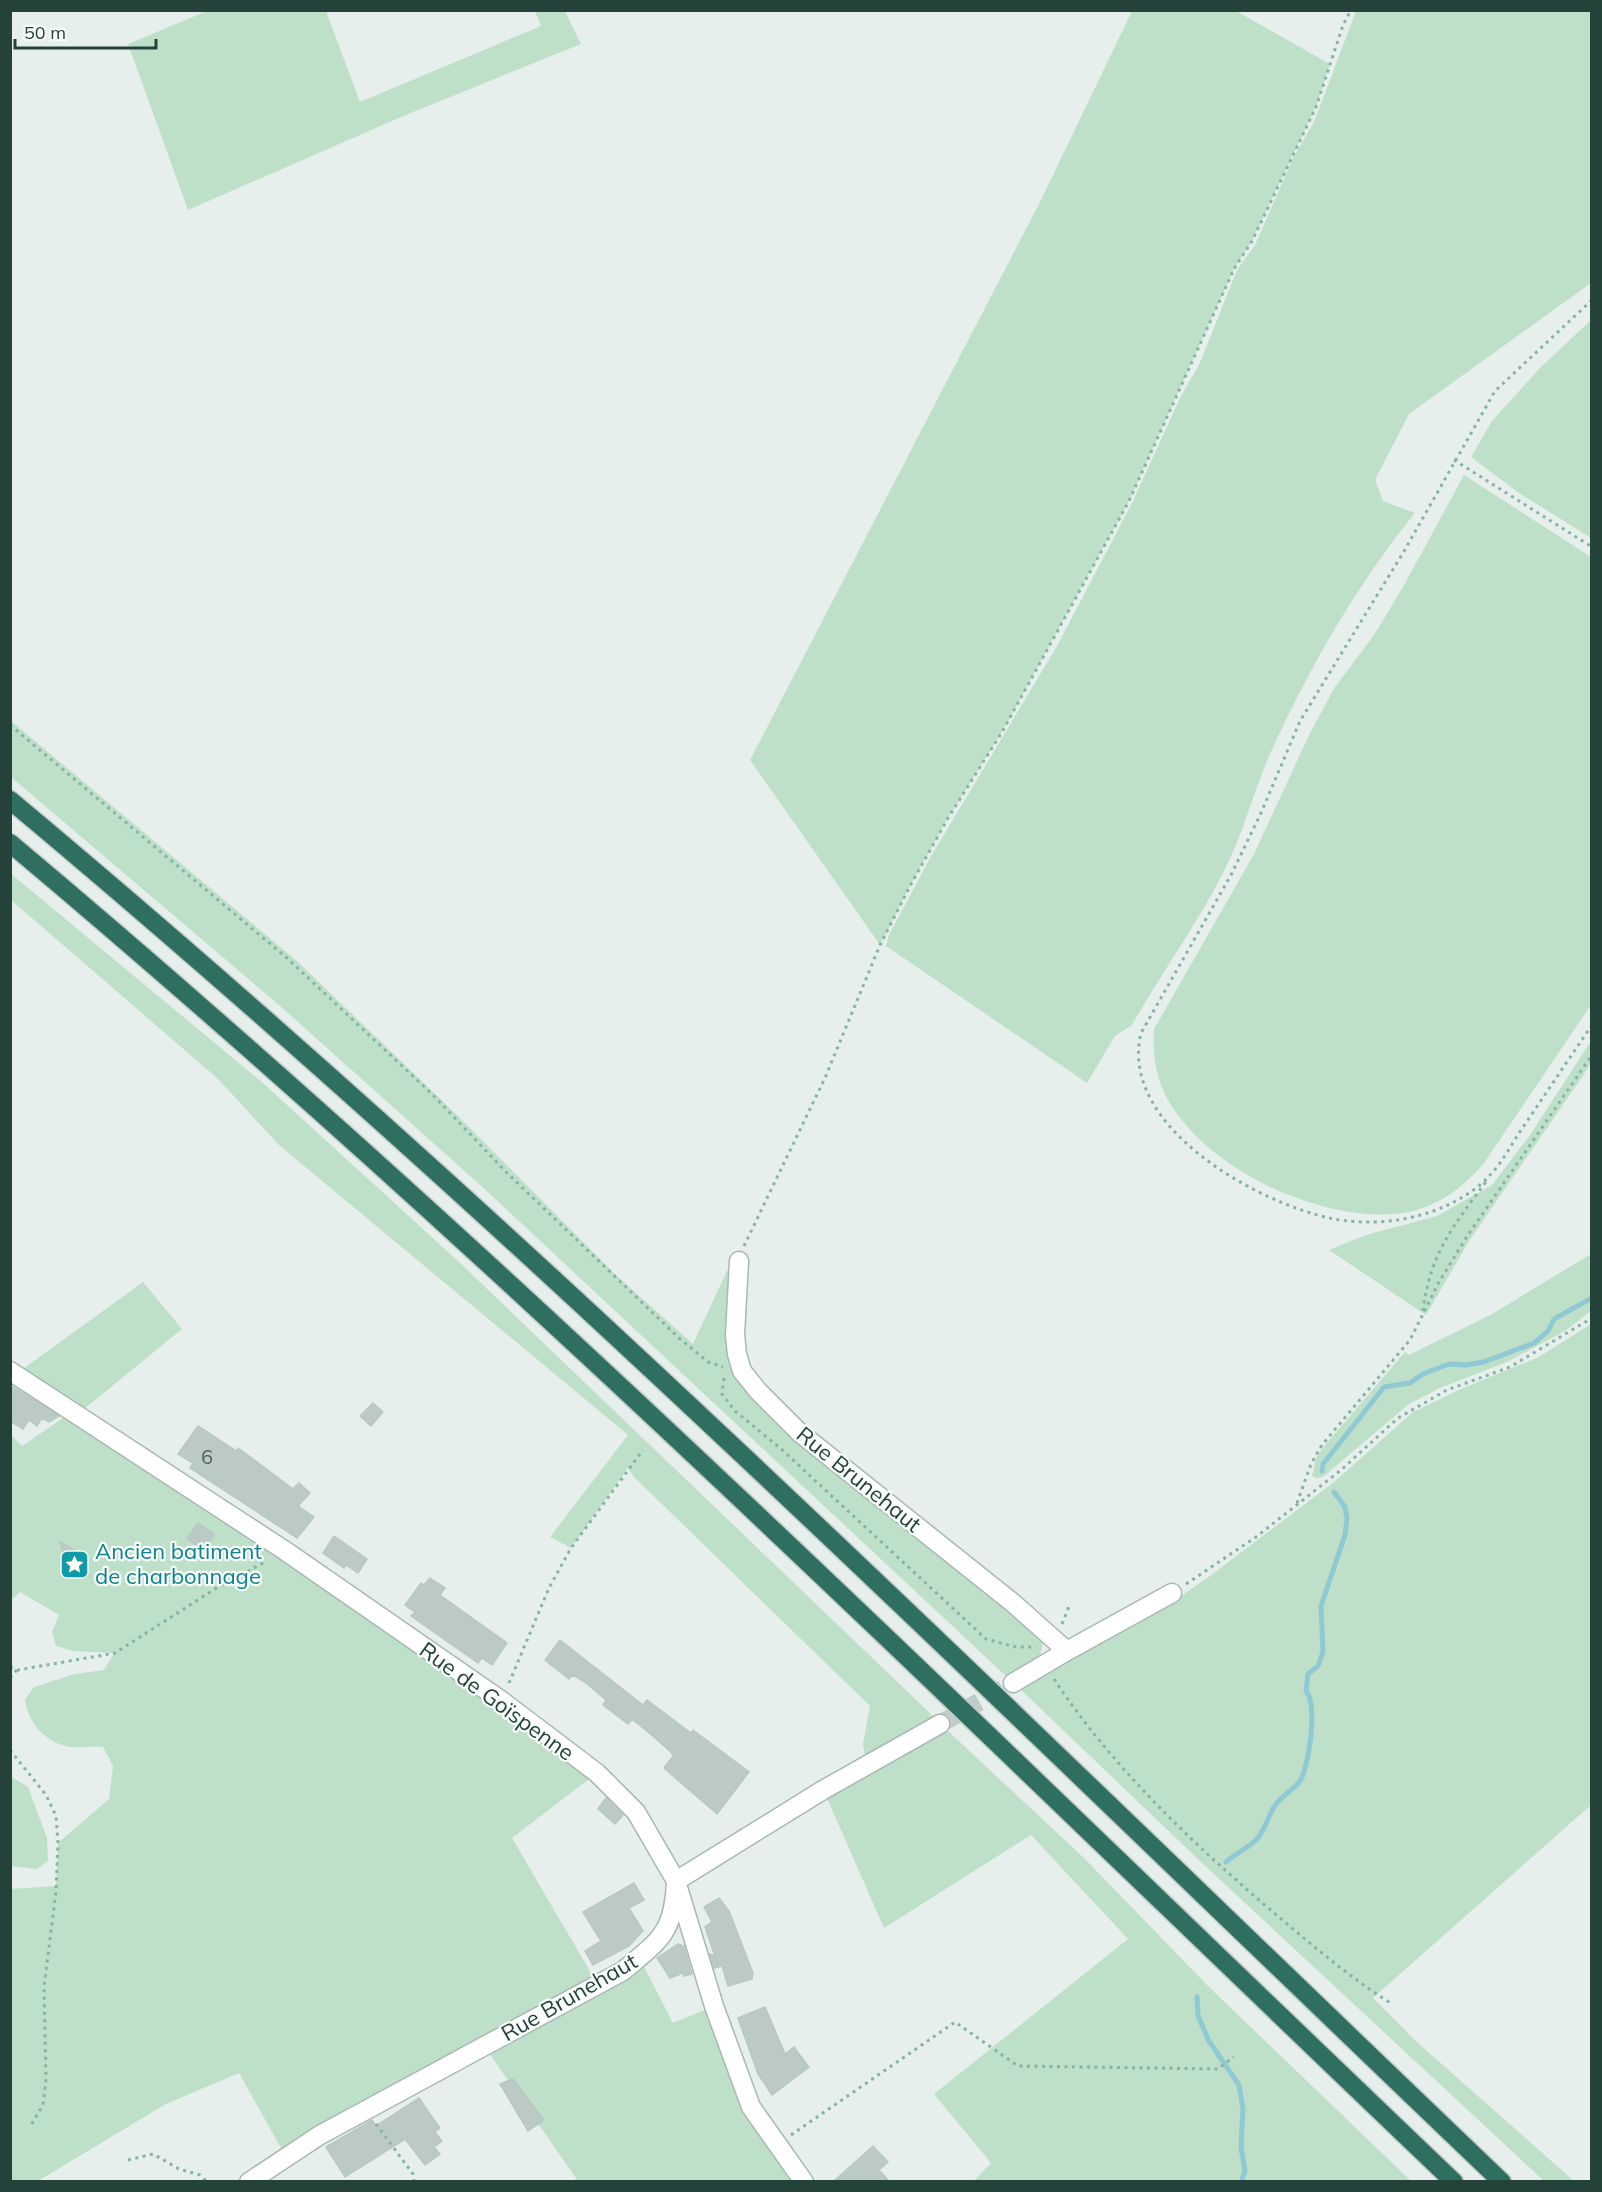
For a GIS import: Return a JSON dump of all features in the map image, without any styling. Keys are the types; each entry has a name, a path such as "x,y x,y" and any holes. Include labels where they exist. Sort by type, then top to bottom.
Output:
{"highway":[{"path":"10,800 242,997 538,1263 1502,2181"},
{"path":"10,843 219,1021 517,1288 1454,2181"}],"street":[{"path":"738,1262 735,1335 739,1371"},
{"name":"Rue de Goïspenne","path":"10,1371 284,1550 502,1701 597,1773 636,1812 676,1881 741,2085 751,2107 804,2181"},
{"name":"Rue Brunehaut","path":"739,1371 800,1433 1013,1604 1067,1651"},
{"path":"1013,1683 1172,1593"},
{"path":"676,1881 823,1790 940,1724"},
{"name":"Rue Brunehaut","path":"249,2181 320,2135 623,1971 662,1938 668,1928 675,1909 676,1881"}],"path":[{"path":"738,1262 756,1216 825,1078 880,945 910,886 948,818 1002,732 1129,501 1234,269 1252,241 1316,107 1343,25 1351,10"},
{"path":"1490,1176 1451,1204 1429,1213 1386,1221 1337,1219 1283,1205 1224,1171 1172,1129 1156,1112 1142,1084 1136,1053 1141,1033 1231,875 1261,813 1300,721 1403,553 1495,391 1592,300"},
{"path":"1454,460 1592,547"},
{"path":"10,725 287,958 433,1095 506,1172 679,1338 708,1362 739,1371"},
{"path":"1423,1314 1426,1284 1438,1249 1592,1024"},
{"path":"1297,1503 1311,1464 1322,1445 1410,1340 1468,1234 1592,1055"},
{"path":"1172,1593 1223,1561 1341,1470 1398,1418 1422,1402 1447,1390 1510,1367 1592,1318"},
{"path":"739,1371 726,1374 723,1380 722,1394 726,1402 780,1448 986,1640 1016,1647 1067,1651"},
{"path":"502,1701 549,1588 571,1548 643,1450"},
{"path":"10,1667 18,1670 115,1653 218,1587 284,1550"},
{"path":"1045,1665 1089,1729 1220,1868 1354,1981 1392,2004"},
{"path":"10,1678 18,1670"},
{"path":"10,1750 46,1795 56,1816 58,1843 56,1891 44,1987 46,2079 43,2105 31,2124"},
{"path":"777,2146 955,2022 1018,2066 1218,2069 1234,2057"},
{"path":"366,2110 413,2174 414,2181"},
{"path":"128,2160 153,2154 179,2169 200,2175 207,2181"}],"green space":[{"path":"207,11 326,11 360,102 541,26 535,11 565,11 581,44 408,114 188,210 128,44"},
{"path":"1132,11 1236,11 1330,64 1316,107 1252,241 1234,269 1129,501 1002,732 948,818 880,945 750,760 1040,202"},
{"path":"1356,11 1591,11 1591,283 1409,414 1375,480 1383,501 1415,513 1373,569 1317,660 1270,754 1232,855 1203,909 1132,1025 1115,1036 1087,1083 886,946 889,935 930,858 1057,646 1131,505 1181,396 1199,365 1237,270 1255,245 1293,158 1314,122"},
{"path":"1591,320 1591,538 1519,493 1471,457 1492,421 1539,369"},
{"path":"1464,475 1591,557 1591,1005 1484,1163 1468,1180 1441,1200 1409,1212 1377,1214 1343,1211 1308,1202 1273,1188 1240,1171 1211,1150 1187,1126 1164,1092 1156,1066 1154,1029 1254,854 1310,733 1335,687 1374,635"},
{"path":"10,720 297,961 458,1116 617,1276 693,1344 733,1258 741,1381 783,1430 1043,1641 1040,1658 1007,1677 489,1193 279,1005 11,777"},
{"path":"10,873 263,1083 458,1261 935,1718 865,1757 863,1744 870,1706 634,1477 628,1468 571,1548 550,1537 628,1435 280,1146 217,1078 11,900"},
{"path":"1591,1041 1591,1064 1469,1241 1426,1315 1329,1250 1366,1235 1437,1216 1492,1185 1530,1135"},
{"path":"1591,1254 1591,1311 1565,1331 1507,1362 1440,1388 1409,1404 1323,1477 1312,1476 1316,1458 1325,1445 1405,1352 1409,1355 1492,1314"},
{"path":"143,1282 182,1329 78,1414 597,1773 512,1838 598,1985 639,1957 673,2023 714,2006 732,2059 804,2181 578,2181 484,2046 286,2157 239,2073 166,2104 38,2181 11,2181 11,1889 56,1886 58,1843 109,1799 113,1766 103,1747 70,1747 61,1745 46,1736 34,1724 25,1700 34,1687 75,1674 104,1670 114,1653 73,1651 56,1646 52,1632 59,1615 20,1592 11,1600 10,1434 22,1446 72,1412 16,1374"},
{"path":"1591,1324 1591,1805 1373,1998 1418,2043 1574,2181 1544,2181 1202,1863 1019,1688 1171,1603 1210,1576 1334,1482 1413,1412 1461,1389 1539,1357"},
{"path":"947,1730 1085,1859 1209,1987 1411,2181 974,2181 991,2163 934,2094 1128,1939 1031,1835 884,1928 826,1796"},
{"path":"10,1776 28,1787 47,1838 48,1861 37,1869 11,1866"}],"building":[{"path":"10,1385 59,1416 49,1422 42,1418 37,1426 29,1420 23,1429 10,1421"},
{"path":"373,1403 383,1412 371,1426 360,1416"},
{"path":"198,1426 236,1451 238,1448 293,1489 299,1483 310,1493 298,1506 314,1517 297,1538 190,1468 193,1463 178,1454"},
{"path":"198,1523 214,1534 204,1550 187,1539"},
{"path":"334,1536 367,1559 358,1573 346,1565 344,1568 323,1553"},
{"path":"60,1542 81,1554 69,1575"},
{"path":"430,1578 445,1588 440,1595 507,1643 492,1665 482,1658 478,1663 411,1616 415,1612 405,1605 421,1583 424,1585"},
{"path":"560,1640 643,1705 647,1700 691,1733 693,1730 749,1772 717,1814 664,1768 674,1755 654,1737 632,1719 628,1724 603,1705 606,1700 586,1683 573,1675 569,1679 545,1660"},
{"path":"606,1798 623,1815 615,1824 598,1809"},
{"path":"634,1883 644,1900 629,1908 643,1931 629,1946 593,1965 585,1951 601,1941 583,1912"},
{"path":"719,1898 729,1911 753,1973 752,1979 728,1986 722,1966 714,1968 710,1954 715,1956 705,1927 712,1922 704,1907"},
{"path":"678,1944 684,1946 692,1974 684,1976 683,1973 670,1978 657,1958"},
{"path":"765,2007 785,2054 794,2047 809,2067 772,2095 758,2074 738,2018"},
{"path":"513,2079 544,2120 528,2131 500,2084"},
{"path":"419,2098 440,2128 435,2132 442,2141 434,2147 440,2154 425,2165 405,2139 345,2177 326,2147 372,2120 376,2126"},
{"path":"873,2146 888,2162 879,2170 889,2181 834,2181"}],"waterway":[{"path":"1322,1471 1323,1464 1384,1387 1410,1383 1423,1374 1449,1364 1465,1365 1484,1362 1534,1343 1548,1331 1554,1319 1592,1298"},
{"path":"1226,1862 1256,1840 1277,1803 1300,1781 1306,1763 1312,1722 1310,1698 1306,1691 1308,1674 1318,1666 1323,1652 1321,1606 1345,1535 1347,1519 1345,1507 1334,1492"},
{"path":"1197,1997 1198,2016 1209,2041 1239,2085 1243,2109 1241,2147 1245,2171 1241,2182"}],"tunnel":[{"path":"940,1724 1013,1683"}],"place":[{"name":"Ancien batiment de charbonnage","path":"74,1564"}]}
